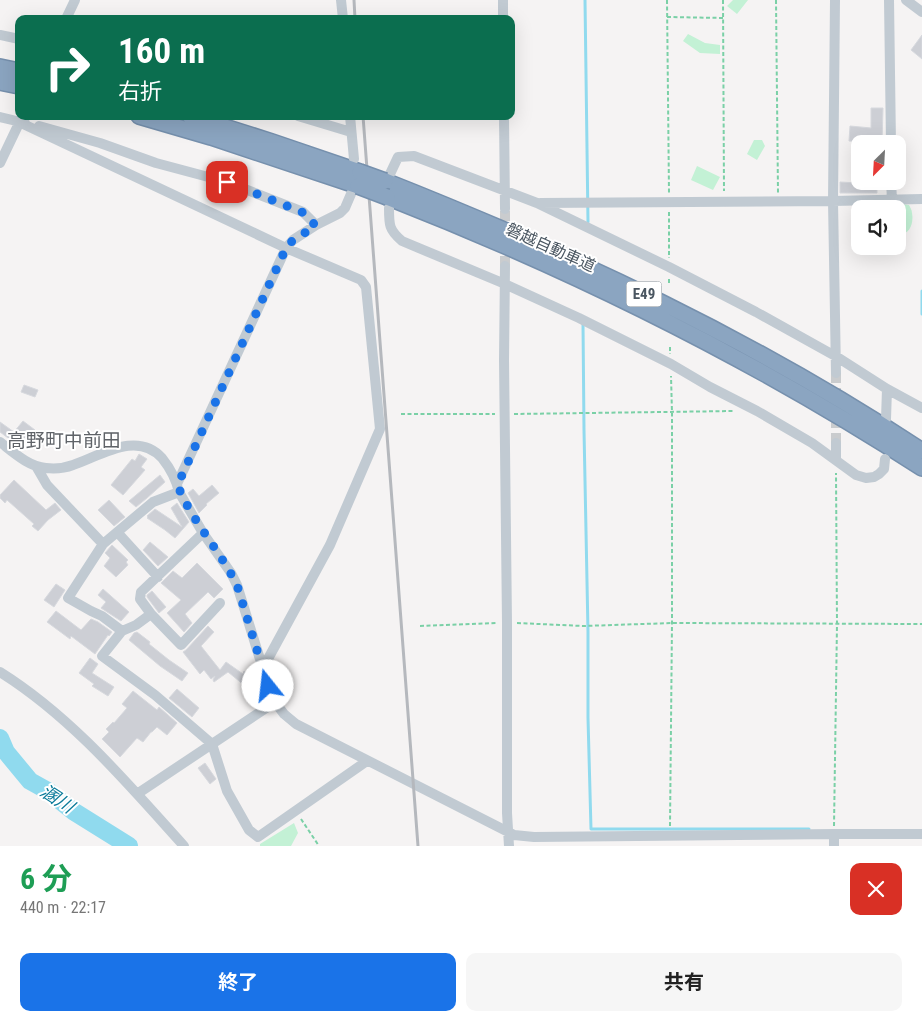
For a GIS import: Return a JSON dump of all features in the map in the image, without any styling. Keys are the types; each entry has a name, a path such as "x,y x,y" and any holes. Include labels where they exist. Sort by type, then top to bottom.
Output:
{"highway":[{"path":"0,67 15,71"},
{"path":"0,82 15,85"},
{"name":"磐越自動車道","path":"153,120 268,155 356,178 388,177 640,292 699,321 888,425 919,449"},
{"name":"磐越自動車道","path":"203,120 272,142 356,178 388,203 450,222 580,278 762,371 819,403 887,453 922,468"},
{"path":"887,453 922,472"}],"street":[{"path":"68,15 75,0"},
{"path":"341,0 343,15"},
{"path":"503,0 503,15"},
{"path":"835,0 833,201 836,373"},
{"path":"890,0 891,135"},
{"path":"906,0 922,12"},
{"path":"0,36 15,38"},
{"path":"0,118 15,119"},
{"path":"0,163 21,120"},
{"path":"23,120 286,248 361,280 366,287 380,429 330,546 263,668"},
{"path":"24,120 156,162 227,182 302,212 316,226"},
{"path":"311,120 351,132"},
{"path":"122,631 102,616 68,598 103,544 153,502 178,488 286,248 293,240 345,208 356,178 350,120"},
{"path":"504,120 505,209"},
{"path":"388,177 398,157 414,156 536,203 669,267 756,312 920,407"},
{"path":"892,190 892,200 922,199"},
{"path":"536,203 851,201"},
{"path":"388,203 389,224 394,234 402,241 583,320 671,364 812,443 856,475 866,478 880,474 884,469 887,453"},
{"path":"505,266 507,813 509,846"},
{"path":"887,389 888,425"},
{"path":"0,442 27,461 45,468 63,468 121,447 137,445 159,454 172,472 178,488 237,585 268,686 275,702 284,714 296,724 509,832 520,836 534,837 920,834"},
{"path":"836,443 836,460"},
{"path":"36,466 47,485 103,544"},
{"path":"118,533 158,577"},
{"path":"204,533 141,592 140,599 151,614 181,645 220,603"},
{"path":"151,614 136,625 122,631 102,656 155,695 212,744 227,791 249,830 258,837 367,761"},
{"path":"0,672 41,701 83,738 184,846"},
{"path":"137,794 275,702"},
{"path":"834,834 834,846"}],"path":[{"path":"667,0 668,283"},
{"path":"724,0 724,201"},
{"path":"776,0 778,201"},
{"path":"667,17 724,18"},
{"path":"670,822 672,624 671,364"},
{"path":"401,414 738,411"},
{"path":"834,820 838,624 836,460"},
{"path":"583,626 921,624"},
{"path":"295,811 319,846"}],"green space":[{"path":"733,0 748,0 737,14 727,6"},
{"path":"688,34 705,43 720,45 720,54 700,53 683,41"},
{"path":"754,140 762,140 765,146 757,160 747,154"},
{"path":"697,166 720,177 713,190 691,180"},
{"path":"906,205 909,205 912,211 911,225 906,232"},
{"path":"294,823 298,833 291,846 260,846 260,844"}],"building":[{"path":"922,35 922,59 911,50"},
{"path":"871,108 883,108 882,135 851,135 851,141 849,141 850,126 871,128"},
{"path":"840,182 851,183 851,190 877,190 877,193 840,193"},
{"path":"24,385 38,390 35,397 21,392"},
{"path":"23,421 35,430 20,449 0,432 0,422 14,432"},
{"path":"139,454 147,459 141,467 145,470 123,495 111,485 132,459 135,461"},
{"path":"160,475 165,482 147,498 136,507 129,501"},
{"path":"14,480 46,510 55,503 61,510 38,531 32,526 34,524 7,500 5,503 0,498 0,495"},
{"path":"212,485 219,493 199,513 188,493 193,489 199,496"},
{"path":"109,500 125,517 114,526 98,510"},
{"path":"177,503 189,522 175,538 147,518 147,516 155,509 182,527 171,508"},
{"path":"150,542 168,557 158,566 143,550"},
{"path":"112,545 128,560 126,562 128,565 116,577 104,566 110,558 105,553"},
{"path":"197,563 223,589 214,598 208,592 185,614 192,623 184,632 167,613 181,600 161,583 173,571 182,578"},
{"path":"56,584 65,590 54,607 44,600"},
{"path":"103,589 129,612 121,621 101,608 106,602 98,595"},
{"path":"152,591 166,607 159,613 147,597"},
{"path":"56,611 81,630 91,619 112,632 95,654 71,636 70,639 47,622"},
{"path":"208,626 214,632 201,646 220,670 226,662 243,674 244,671 261,685 255,694 228,672 214,682 215,676 211,679 204,670 200,674 183,652"},
{"path":"137,632 150,642 149,644 188,673 182,681 160,666 129,640"},
{"path":"90,658 98,664 92,673 114,687 108,696 92,686 94,684 79,673"},
{"path":"177,689 199,708 192,717 169,698"},
{"path":"133,691 157,710 159,707 177,723 167,735 157,727 143,742 137,738 120,757 102,739 109,732 106,729 127,708 122,704"},
{"path":"205,763 216,779 210,784 198,768"}],"waterway":[{"path":"585,0 588,222"},
{"path":"922,291 922,314"},
{"path":"583,324 591,829 809,829"},
{"name":"溷川","path":"0,738 6,752 30,781 48,791 73,811 129,846"}],"tunnel":[{"path":"505,209 505,266"},
{"path":"836,373 836,443"}],"railway":[{"path":"354,0 355,15"},
{"path":"363,120 418,846"}],"district":[{"name":"高野町中前田","path":"64,440"}],"route":[{"path":"227,182 302,212 316,226 293,240 286,248 178,484 179,492 237,585 268,686"}]}
